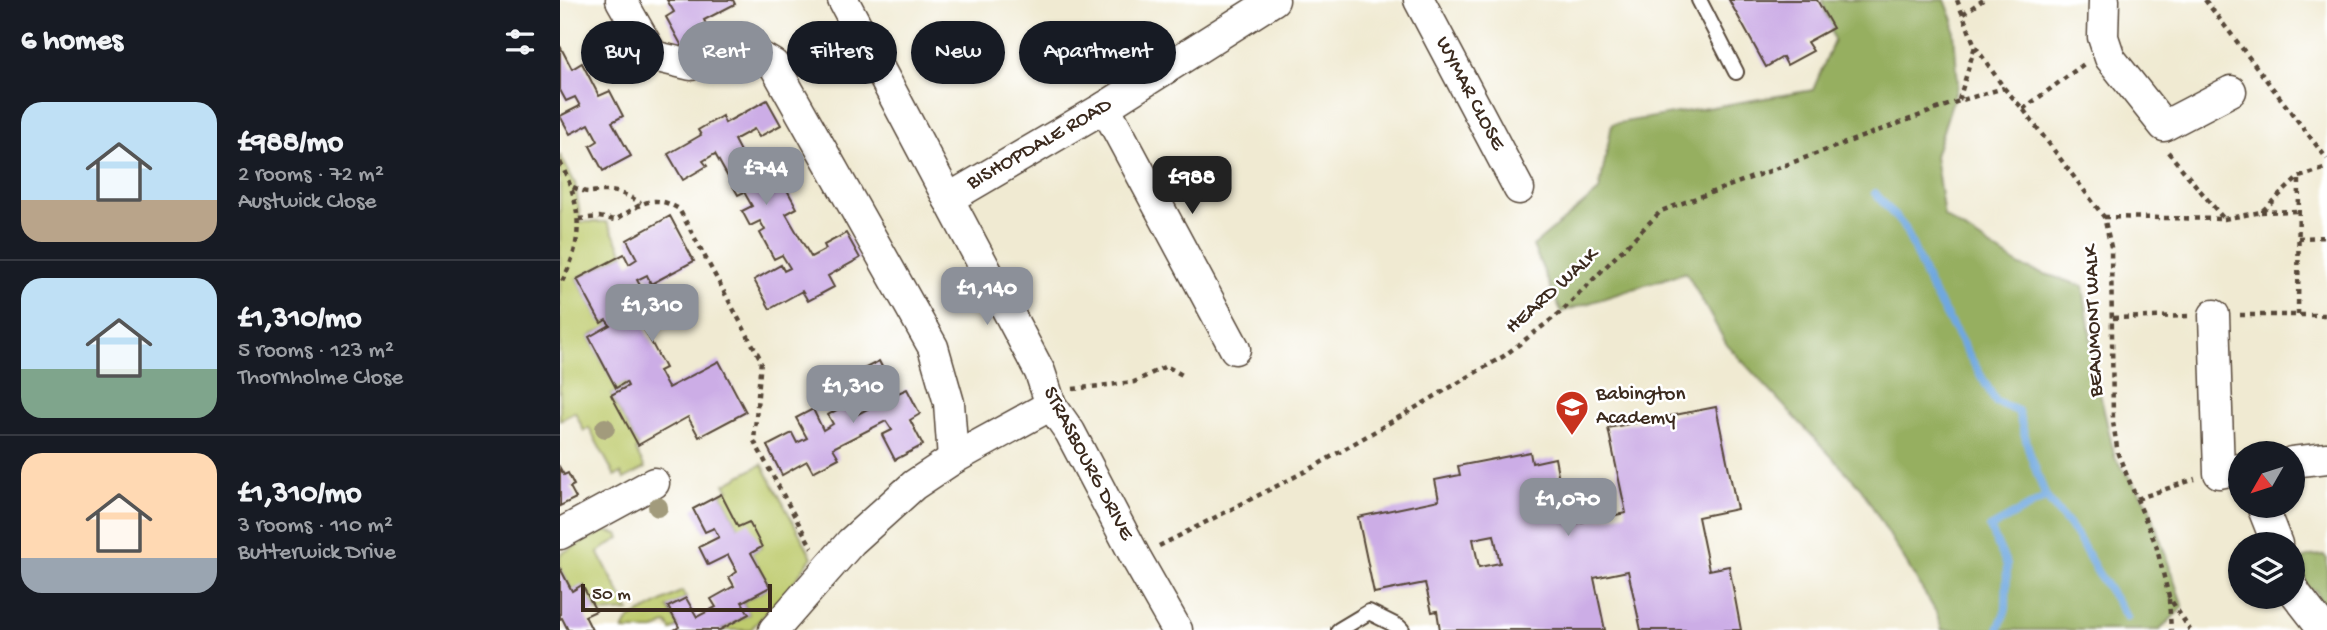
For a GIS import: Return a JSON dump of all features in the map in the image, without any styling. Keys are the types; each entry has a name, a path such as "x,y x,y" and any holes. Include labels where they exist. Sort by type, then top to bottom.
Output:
{"street":[{"path":"621,0 653,56 691,65 735,42 774,65 933,347 949,403 953,459"},
{"name":"STRASBOURG DRIVE","path":"843,0 1040,372 1049,399 1070,432 1177,630"},
{"name":"BISHOPDALE ROAD","path":"948,199 1105,107 1274,0"},
{"name":"WYMAR CLOSE","path":"1419,0 1519,189"},
{"path":"2104,0 2105,48 2164,126 2231,91"},
{"path":"1105,107 1235,349"},
{"path":"2214,315 2222,472"},
{"path":"774,630 851,542 914,485 1049,399"},
{"path":"2305,461 2327,458"},
{"path":"560,534 654,483"},
{"path":"2305,606 2324,630"}],"lane":[{"path":"1699,0 1736,72"},
{"path":"1339,630 1369,612 1402,630"}],"path":[{"name":"BEAUMONT WALK","path":"1957,0 1975,46 2004,88 2023,109 2104,217 2111,247 2113,422 2119,454 2156,545 2169,597 2190,630"},
{"path":"1962,14 1983,0"},
{"path":"2205,0 2327,159"},
{"path":"1959,101 1975,46"},
{"path":"2023,109 2105,48"},
{"name":"HEARD WALK","path":"1136,558 1312,468 1504,356 1561,312 1661,211 1959,101 2004,88"},
{"path":"2164,126 2161,144 2224,219"},
{"path":"560,162 572,187 579,219 576,245 568,271 560,285"},
{"path":"2261,212 2299,177 2327,168"},
{"path":"2299,177 2300,315 2327,314"},
{"path":"572,187 587,194 606,190 622,193 641,203 668,203 679,209 761,360 754,441 825,571"},
{"path":"579,219 599,217 615,220 641,203"},
{"path":"2104,217 2224,219 2261,212 2299,211"},
{"path":"2298,238 2327,237"},
{"path":"1049,399 1134,382 1166,366 1184,376"},
{"path":"2137,499 2222,472"},
{"path":"2169,597 2171,630"}],"green space":[{"path":"1822,0 1945,0 1953,20 1958,84 1935,156 1944,216 2020,266 2083,286 2098,385 2115,458 2148,503 2183,607 2160,630 1942,630 1936,612 1861,488 1727,345 1686,272 1561,312 1533,246 1599,191 1612,124 1813,90 1834,41"},
{"path":"560,155 575,183 581,222 607,222 624,254 577,279 601,322 606,320 610,325 589,337 616,387 626,382 628,386 611,395 638,445 636,451 645,468 624,479 621,473 615,476 589,428 584,431 575,412 560,420"},
{"path":"762,464 812,557 787,591 750,630 720,630 749,614 743,602 770,587 751,553 762,547 738,527 721,494 729,490 725,484"},
{"path":"604,531 618,534 620,538 598,552 629,611 596,611 582,586 572,591 560,568 560,554"},
{"path":"2324,555 2327,559 2327,617 2316,591 2305,584 2305,558"},
{"path":"682,591 686,598 668,608 679,627 671,630 667,623 654,630 623,630 629,619"}],"building":[{"path":"667,0 733,0 735,4 704,21 678,21 678,39 666,17 674,12"},
{"path":"1729,0 1817,0 1833,28 1807,42 1813,51 1787,65 1783,57 1766,67"},
{"path":"560,46 572,69 581,64 581,84 593,84 599,96 610,91 623,116 612,122 631,156 603,171 590,146 598,141 589,124 570,134 560,116 580,106 575,97 566,101 560,90"},
{"path":"767,100 781,125 759,137 754,129 734,140 744,159 753,154 770,185 781,179 797,208 786,214 811,257 826,249 824,245 846,233 860,258 828,276 834,287 808,301 802,291 770,309 754,280 781,265 784,271 790,268 782,255 774,259 760,233 765,230 760,221 750,226 742,211 752,206 744,192 738,195 715,154 703,161 707,166 683,180 668,154 701,135 698,130 722,116 725,123"},
{"path":"670,216 694,261 651,284 647,275 637,280 647,298 632,306 665,368 659,371 668,388 719,361 746,412 699,437 688,417 638,445 611,395 628,386 626,382 616,388 589,337 610,325 606,320 601,323 577,279 624,254 629,264 637,259 627,240"},
{"path":"879,361 896,394 907,389 920,414 910,420 923,445 895,460 882,435 892,430 886,421 833,448 839,458 813,472 807,461 782,475 767,446 792,433 797,443 807,438 796,418 813,409 823,430 833,424 828,415 851,402 858,414 877,404 873,395 863,400 850,376"},
{"path":"1716,407 1737,509 1698,517 1709,570 1729,566 1741,630 1641,630 1628,571 1594,578 1605,630 1440,630 1437,611 1432,612 1425,583 1374,593 1358,517 1439,500 1435,480 1460,475 1458,466 1530,452 1532,463 1555,458 1561,490 1568,488 1575,523 1626,513 1608,428","holes":["1494,535 1500,563 1479,567 1473,539"]},
{"path":"560,468 564,475 568,473 574,485 570,487 576,498 560,506"},
{"path":"721,494 738,527 749,522 762,547 751,553 770,587 742,602 749,614 720,630 674,630 679,627 668,607 686,598 697,617 716,607 711,599 734,586 729,577 737,572 728,555 708,565 699,547 719,537 714,528 705,532 693,509"},
{"path":"560,568 572,591 582,585 596,611 585,616 592,630 568,630 562,618 560,619"}],"waterway":[{"path":"1875,193 1905,228 1930,287 1996,402 2018,411 2046,497 2076,534 2127,617"},
{"path":"1998,630 2006,609 2007,565 1990,528 2046,497"}],"place":[{"name":"Babington Academy","path":"1572,437"}]}
